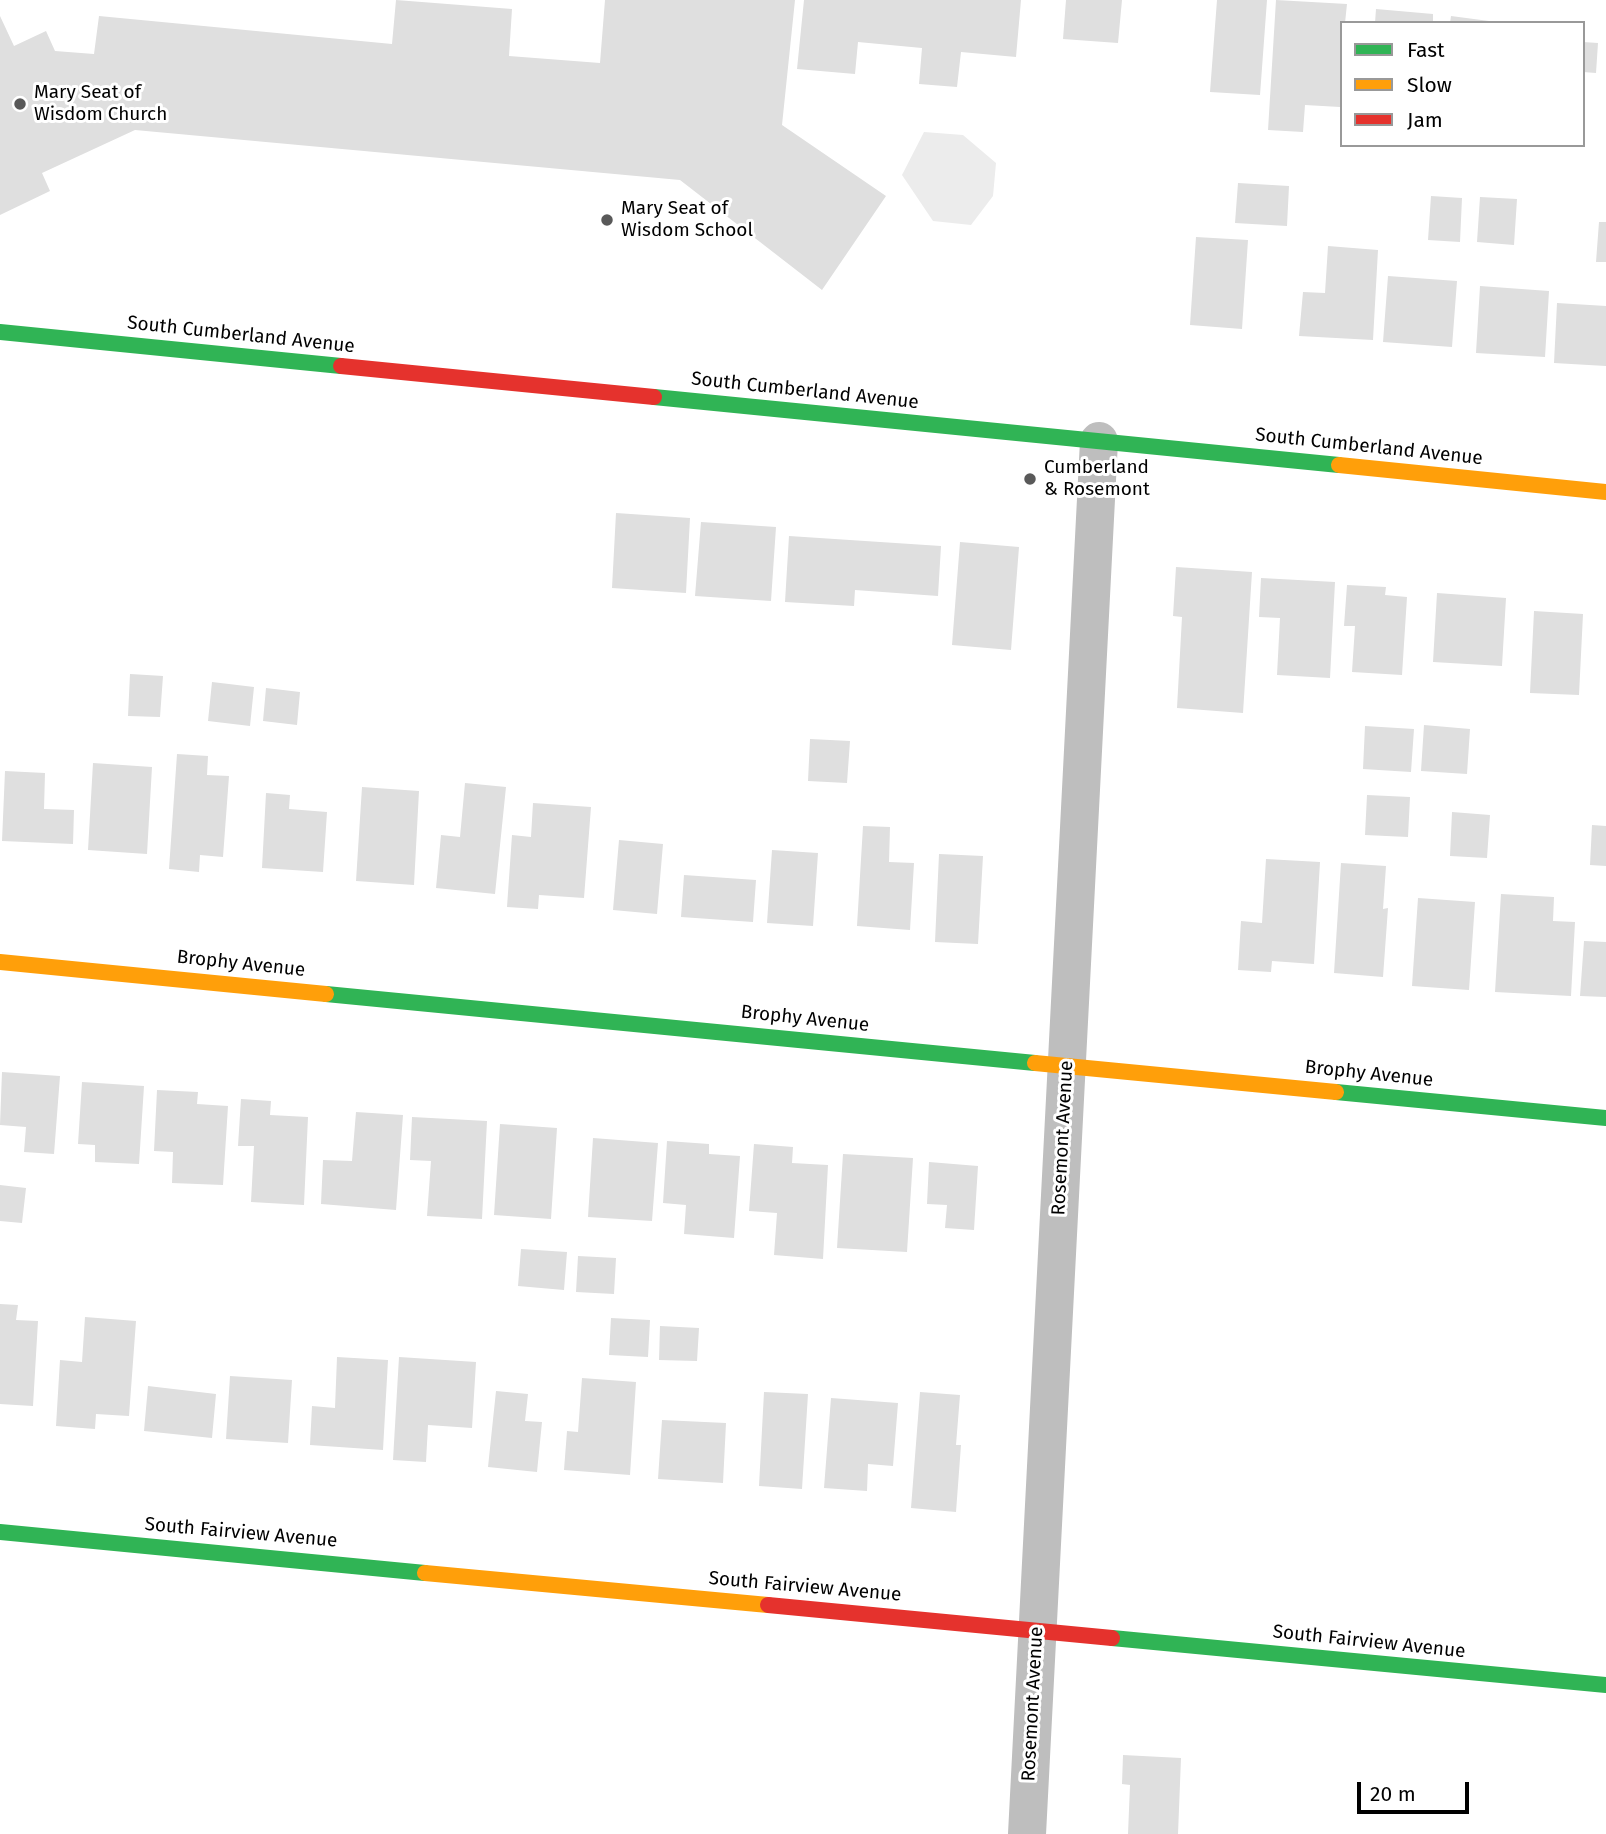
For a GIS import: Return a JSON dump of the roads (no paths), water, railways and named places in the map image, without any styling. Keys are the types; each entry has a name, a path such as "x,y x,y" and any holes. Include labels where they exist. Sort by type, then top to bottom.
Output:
{"street":[{"name":"South Cumberland Avenue","path":"0,332 1606,492"},
{"name":"Rosemont Avenue","path":"1027,1834 1099,441"},
{"name":"Brophy Avenue","path":"0,962 1606,1118"},
{"name":"South Fairview Avenue","path":"0,1532 1606,1685"}],"place":[{"name":"Mary Seat of Wisdom Church","path":"20,104"},
{"name":"Mary Seat of Wisdom School","path":"607,220"},
{"name":"Cumberland & Rosemont","path":"1030,479"}]}
